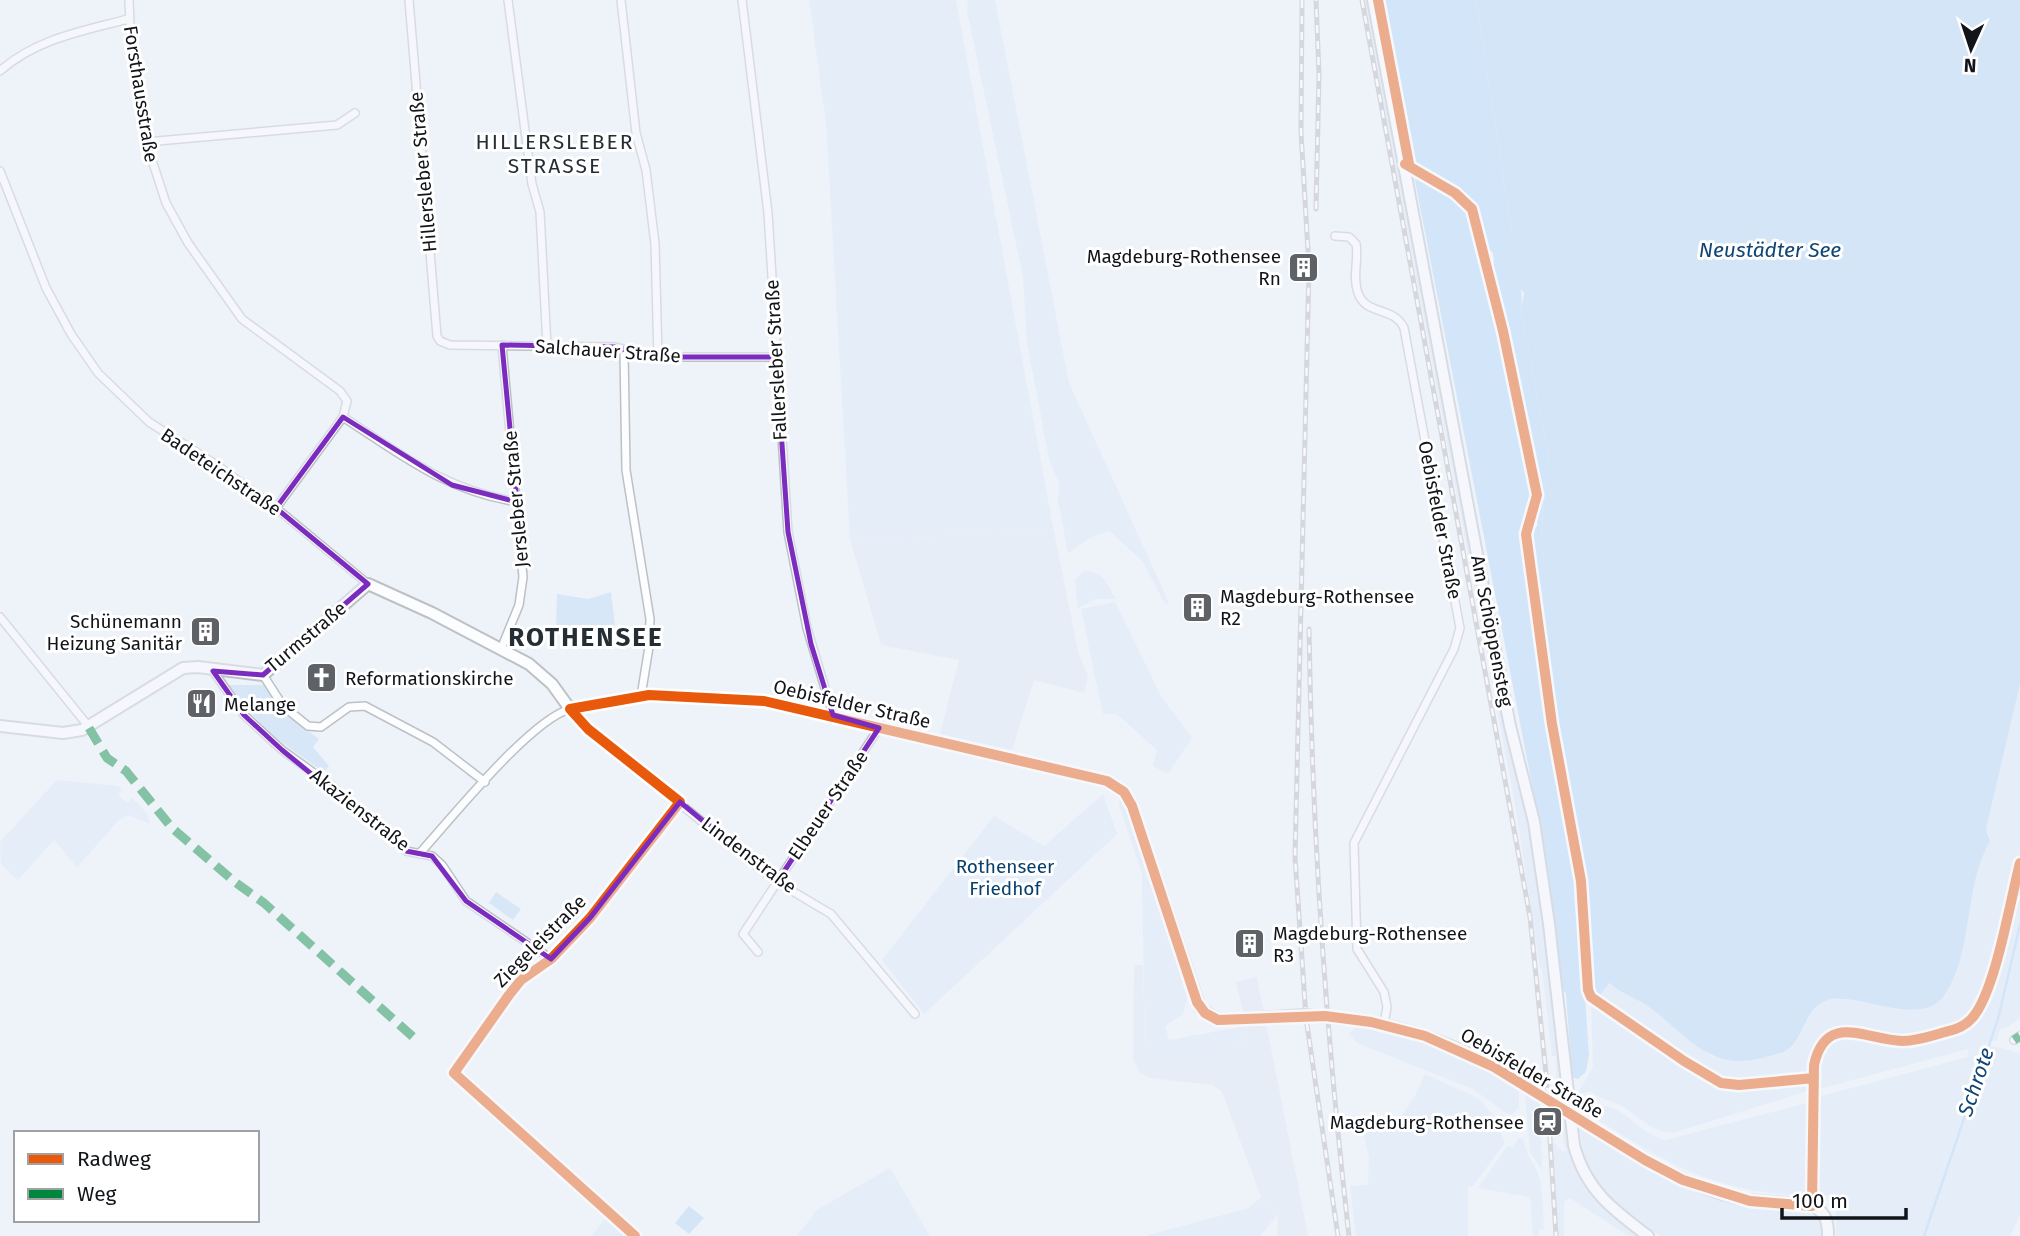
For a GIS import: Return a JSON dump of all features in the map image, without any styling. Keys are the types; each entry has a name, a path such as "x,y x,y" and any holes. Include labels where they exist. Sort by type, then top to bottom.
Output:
{"street":[{"name":"Forsthausstraße","path":"129,0 128,19 146,142 166,203 188,243 239,316 342,392 347,405 343,417"},
{"name":"Hillersleber Straße","path":"409,0 437,336 442,343"},
{"path":"508,0 532,184 540,212 547,346"},
{"path":"621,0 636,133 646,170 655,244 658,357"},
{"name":"Fallersleber Straße","path":"742,0 768,213 790,548 807,628 833,715"},
{"name":"Am Schöppensteg","path":"1373,0 1510,726 1536,835 1574,1145 1582,1171 1594,1191 1613,1210 1648,1236"},
{"path":"0,71 45,42 128,19"},
{"path":"146,142 337,125 355,113"},
{"name":"Badeteichstraße","path":"0,171 46,288 71,334 98,373 123,400 161,432 218,466 276,508 368,584 501,649 539,671 570,709"},
{"name":"Oebisfelder Straße","path":"1335,236 1349,237 1356,244 1354,276 1362,301 1372,309 1392,314 1404,328 1460,628 1454,649 1353,846 1357,949 1384,992 1387,1007 1384,1024"},
{"name":"Salchauer Straße","path":"442,343 614,347 658,357 776,357"},
{"name":"Jersleber Straße","path":"501,649 523,588 502,345"},
{"path":"624,351 626,470 650,626 641,696"},
{"path":"276,508 343,417 452,485 485,497 517,502"},
{"name":"Turmstraße","path":"89,728 180,670 195,667 263,676 368,584"},
{"path":"0,617 89,728 69,733 0,726"},
{"name":"Akazienstraße","path":"213,671 256,727 332,786 406,851 432,856 442,864 466,901 551,959"},
{"path":"263,676 283,706 305,724 321,727 349,707 365,706 433,742 485,782"},
{"name":"Oebisfelder Straße","path":"570,709 641,696 757,700 833,715 1107,781 1119,788 1129,800 1200,1008 1218,1020 1303,1015 1348,1019 1384,1024 1445,1043 1509,1075 1665,1171 1702,1187 1750,1201 1815,1208 1826,1219 1828,1236"},
{"path":"419,854 535,731 552,716 570,709"},
{"name":"Lindenstraße","path":"570,709 589,729 777,882 831,914 915,1014"},
{"name":"Elbeuer Straße","path":"758,952 743,934 879,728"},
{"name":"Ziegeleistraße","path":"454,1073 521,980 551,959 590,918 680,802"}],"highlighted area":[{"path":"502,345 614,347 658,357 776,357 788,532 811,644 833,715 879,728 777,882 680,802 590,918 551,959 466,901 432,856 406,851 282,750 244,715 213,671 263,675 368,584 276,508 343,417 452,485 517,502"}],"shaded area":[{"path":"1380,0 1476,0 1512,233 1511,252 1521,289 1521,311 1548,453 1541,539 1609,984 1597,998 1591,990 1583,886 1553,720 1530,563 1528,538 1538,524 1535,522 1541,497 1539,477 1489,265 1494,261 1493,252 1486,250 1469,200 1414,162 1410,155"},
{"path":"1413,170 1462,202 1473,219 1510,368 1534,488 1522,553 1577,880 1589,1055 1586,1072 1578,1079 1572,1077 1566,994 1562,988 1540,826"},
{"path":"1054,532 1079,655 1088,676 1084,693 1034,680 1012,750 940,734 959,660 881,645 850,539"},
{"path":"1134,965 1143,965 1145,1048 1210,1049 1240,1044 1248,1033 1236,982 1257,977 1308,1236 1277,1236 1278,1214 1261,1197 1222,1092 1212,1085 1150,1078 1140,1073 1133,1059"}],"green space":[{"path":"809,0 956,0 1054,532 850,539 826,122"},
{"path":"968,0 995,0 1069,383 1169,603 1165,604 1143,562 1110,531 1091,537 1068,553 1058,500 1059,483 1049,459 1027,342 1023,277 967,11"},
{"path":"1364,0 1371,0 1505,721 1528,812 1539,877 1567,1102 1556,1095 1556,1056 1552,1056 1542,969 1517,815"},
{"path":"1084,571 1100,575 1116,599 1095,599 1078,608 1075,580"},
{"path":"611,592 615,625 608,633 556,627 557,594 588,599"},
{"path":"1115,602 1161,696 1192,738 1168,774 1153,766 1157,750 1117,714 1103,714 1081,609"},
{"path":"2020,684 2020,853 1987,982 1975,1008 1964,1022 1922,1036 1905,1038 1849,1028 1838,1029 1826,1035 1812,1053 1809,1076 1731,1081 1714,1076 1679,1058 1597,998 1609,984 1654,1010 1712,1057 1757,1057 1782,1053 1796,1041 1815,1008 1831,999 1844,998 1911,1010 1937,1004 1955,975 1978,867 1990,837 1986,829"},
{"path":"228,685 265,685 288,716 319,739 313,747 329,766 324,772 271,733"},
{"path":"57,780 117,786 122,789 118,795 127,803 132,798 147,813 150,824 129,815 118,821 77,867 54,840 18,880 1,864 0,842"},
{"name":"Rothenseer Friedhof","path":"1103,794 1117,834 924,1014 882,960 994,816 1044,846"},
{"path":"1119,799 1123,799 1142,847 1187,998 1183,1014 1165,1026 1169,1040 1246,1026 1248,1033 1240,1044 1165,1061 1153,1058 1145,1048 1142,874 1119,805"},
{"path":"2020,868 2020,1018 2000,1029 1997,1040 1984,1044 2020,1053 2020,1215 2010,1236 1836,1236 1836,1196 1817,1195 1818,1097 1968,1057 1968,1049 1819,1089 1818,1065 1821,1049 1828,1040 1839,1037 1909,1043 1936,1039 1970,1026 1990,988"},
{"path":"496,892 521,909 513,920 489,903"},
{"path":"1591,1002 1725,1087 1810,1082 1811,1090 1676,1132 1661,1131 1620,1105 1590,1091 1577,1095 1593,1067"},
{"path":"1358,1026 1422,1041 1462,1057 1519,1089 1519,1108 1512,1114 1506,1113 1473,1089 1357,1043 1349,1034"},
{"path":"1425,1074 1478,1098 1502,1125 1500,1132 1505,1143 1472,1187 1468,1187 1468,1236 1356,1236 1350,1186 1368,1185 1369,1158 1364,1136 1376,1122 1396,1124 1414,1098"},
{"path":"1525,1093 1540,1102 1542,1170 1530,1152"},
{"path":"1811,1102 1807,1143 1810,1194 1804,1195 1770,1193 1712,1180 1661,1157 1582,1110 1596,1106 1618,1110 1645,1130 1666,1140"},
{"path":"1565,1118 1568,1120 1574,1160 1588,1189 1610,1212 1642,1236 1628,1236 1570,1198 1564,1202 1564,1236 1558,1236 1553,1142 1563,1152 1567,1151 1563,1142"},
{"path":"1579,1126 1659,1172 1701,1191 1745,1205 1809,1213 1819,1220 1823,1236 1660,1236 1614,1201 1593,1178 1585,1157"},
{"path":"1519,1138 1524,1140 1540,1179 1544,1229 1539,1230 1539,1236 1533,1236 1530,1197 1478,1188 1507,1146 1512,1147"},
{"path":"890,1168 930,1236 797,1236 817,1210"},
{"path":"1261,1197 1278,1214 1260,1236 1145,1236 1249,1208"},
{"path":"607,1217 628,1236 591,1236"}],"water":[{"name":"Neustädter See","path":"1476,0 2020,0 2020,684 1986,829 1990,841 1976,878 1960,961 1943,997 1933,1005 1906,1009 1831,999 1811,1012 1796,1041 1788,1049 1762,1058 1728,1060 1701,1049 1652,1009 1607,981 1541,539 1548,453 1521,311 1524,293 1495,258 1508,246 1512,233"},
{"path":"689,1206 704,1218 689,1234 675,1223"}],"waterway":[{"name":"Schrote","path":"1924,1236 1998,1019 2020,925"}],"railway":[{"path":"1302,0 1301,132 1309,268 1295,857 1306,1018 1338,1236"},
{"path":"1316,0 1319,74 1316,209"},
{"path":"1362,0 1530,917 1546,1074 1556,1236"},
{"path":"1309,629 1313,781 1322,933 1333,1084 1349,1236"}],"marked path":[{"path":"89,728 107,758 126,771 172,828 264,903 413,1037"},
{"path":"2014,1040 2020,1036"}],"cycle path":[{"path":"1378,0 1409,164"},
{"path":"1405,164 1455,193 1472,209 1503,331 1537,495 1526,534 1552,724 1581,881 1588,990 1591,997 1721,1083 1739,1085 1814,1078"},
{"path":"570,709 649,695 764,701 1107,781 1124,792 1132,806 1197,1002 1205,1013 1218,1020 1325,1016 1371,1022 1425,1036 1494,1067 1645,1160 1683,1180 1750,1201 1812,1206 1814,1065 1820,1048 1828,1038 1849,1032 1888,1040 1913,1040 1956,1029 1973,1017 1989,986 2020,863"},
{"path":"570,709 588,729 680,802 590,918 551,959 521,980 454,1073 635,1236"}],"place":[{"name":"Magdeburg-Rothensee Rn","path":"1304,267"},
{"name":"Magdeburg-Rothensee R2","path":"1197,607"},
{"name":"Schünemann Heizung Sanitär","path":"205,632"},
{"name":"Reformationskirche","path":"322,678"},
{"name":"Melange","path":"201,704"},
{"name":"Magdeburg-Rothensee R3","path":"1250,944"},
{"name":"Magdeburg-Rothensee","path":"1547,1122"}],"district":[{"name":"HILLERSLEBER STRASSE","path":"555,154"},
{"name":"ROTHENSEE","path":"586,637"}]}
